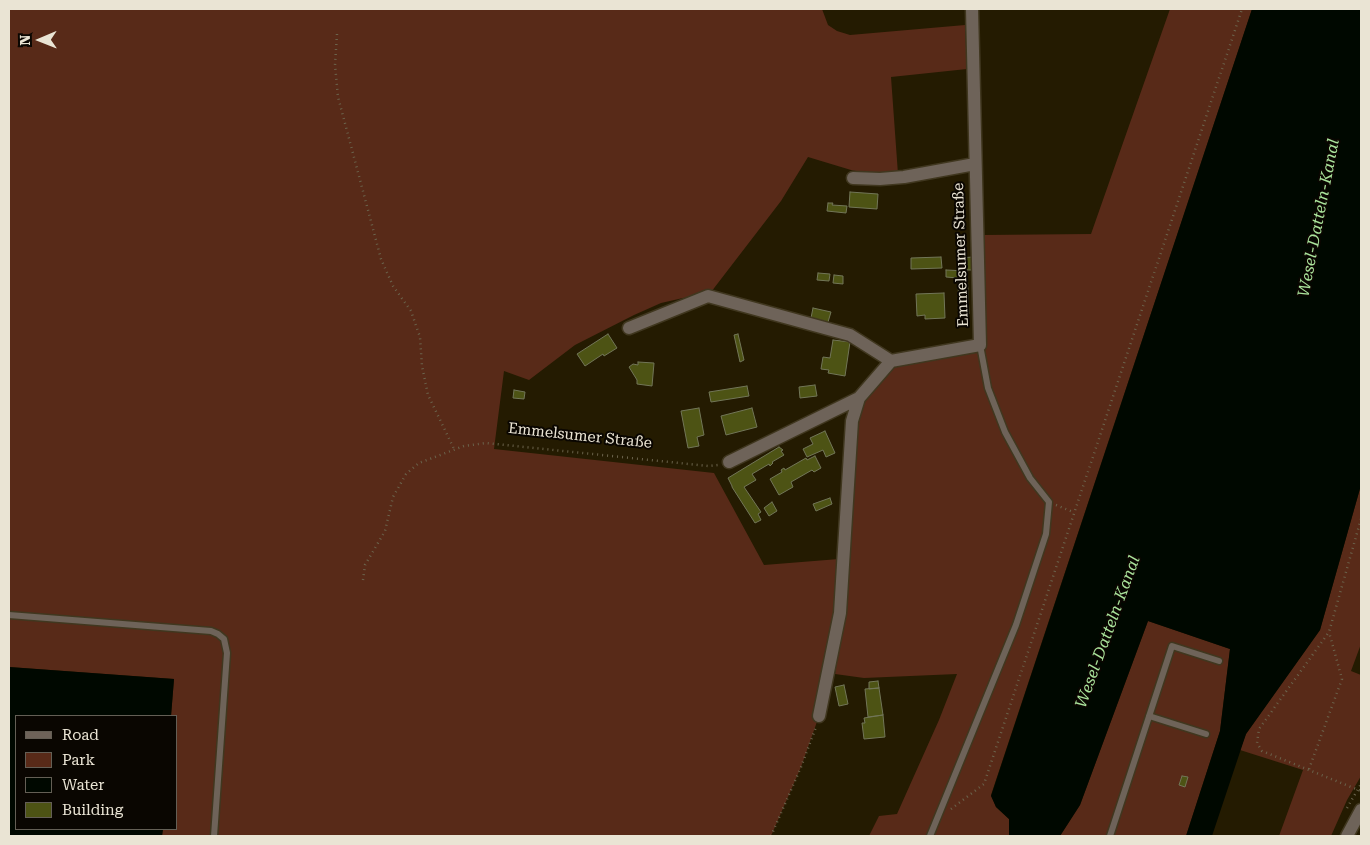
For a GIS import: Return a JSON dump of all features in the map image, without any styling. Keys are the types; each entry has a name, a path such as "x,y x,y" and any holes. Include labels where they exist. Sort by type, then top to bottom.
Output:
{"street":[{"name":"Emmelsumer Straße","path":"891,361 980,345 972,9"},
{"name":"Emmelsumer Straße","path":"853,178 880,179 904,177 975,164"},
{"path":"630,328 708,296 850,335 891,361 859,398 729,462"},
{"path":"819,716 840,613 852,421 859,398"},
{"path":"1347,836 1361,810"}],"lane":[{"path":"930,836 1016,625 1046,534 1049,502 1030,478 1004,432 988,388 980,345"},
{"path":"9,616 211,631 224,639 227,653 214,836"},
{"path":"1110,836 1172,646 1219,661"},
{"path":"1149,716 1206,734"}],"path":[{"path":"937,819 984,784 1242,9"},
{"path":"337,34 335,64 338,97 381,259 393,286 411,310 420,337 422,366 428,395 454,449"},
{"name":"Emmelsumer Straße","path":"363,580 365,565 385,531 393,498 406,474 420,463 454,449 486,443 708,466 729,462"},
{"path":"1049,502 1073,512"},
{"path":"1361,519 1329,632 1259,729 1257,743 1262,751 1361,791"},
{"path":"1309,769 1342,679 1329,632"},
{"path":"771,836 801,767 819,716"}],"green space":[{"path":"9,9 822,9 828,25 837,31 850,35 965,25 967,69 891,77 898,174 881,176 851,170 808,157 781,201 708,296 683,298 661,303 634,315 575,345 529,380 504,371 494,449 714,473 764,565 839,559 835,611 819,716 801,767 771,836 162,836 163,830 178,830 178,715 171,715 174,679 9,667"},
{"path":"1170,9 1252,9 991,795 996,807 1009,819 1009,836 869,836 879,816 897,814 939,720 957,674 864,678 835,674 843,621 857,426 862,404 887,372 896,366 923,358 985,350 983,235 1091,234"},
{"path":"1361,485 1361,644 1351,671 1361,675 1361,776 1347,800 1331,836 1279,836 1303,770 1240,750 1246,734 1320,630"},
{"path":"1148,621 1230,649 1220,731 1186,836 1060,836 1080,805"}],"water":[{"name":"Wesel-Datteln-Kanal","path":"1252,9 1361,9 1361,485 1320,630 1246,734 1212,836 1186,836 1220,731 1230,649 1148,621 1080,805 1060,836 1009,836 1009,819 996,807 991,796"},
{"path":"9,667 174,679 171,715 15,715 15,830 163,830 162,836 9,836"}],"building":[{"path":"850,192 878,194 877,209 849,207"},
{"path":"828,203 847,206 846,213 827,211"},
{"path":"941,257 942,268 911,269 911,258"},
{"path":"972,257 973,270 962,270 961,258"},
{"path":"946,270 967,271 969,314 959,314 958,278 946,277"},
{"path":"818,273 830,274 829,281 817,280"},
{"path":"834,275 843,276 843,284 833,283"},
{"path":"944,293 945,318 925,319 925,315 917,316 916,294"},
{"path":"813,308 831,312 828,322 811,318"},
{"path":"608,334 617,348 604,356 603,354 585,366 577,354"},
{"path":"738,334 744,360 740,362 734,335"},
{"path":"833,340 850,342 845,376 828,373 829,370 821,369 823,357 830,358"},
{"path":"638,362 654,363 652,386 637,384 637,380 629,367 633,364 638,365"},
{"path":"815,385 817,396 800,398 799,387"},
{"path":"747,386 749,396 711,402 709,392"},
{"path":"514,390 525,392 524,399 513,398"},
{"path":"699,408 704,435 697,437 699,446 688,448 681,411"},
{"path":"752,408 757,427 726,435 721,416"},
{"path":"825,431 835,453 826,457 823,450 807,457 803,449 813,444 810,438"},
{"path":"779,447 783,450 781,451 784,455 772,462 770,466 769,464 752,474 756,480 744,487 761,512 758,514 761,520 755,523 728,478"},
{"path":"815,456 821,468 814,472 812,470 791,482 793,487 779,495 770,479 782,472 781,470 784,468 785,470 806,458 807,460"},
{"path":"830,498 832,504 816,511 813,504"},
{"path":"772,502 777,511 769,516 764,508"},
{"path":"878,681 879,688 869,689 869,682"},
{"path":"844,685 848,704 839,706 835,687"},
{"path":"879,688 883,715 868,717 865,689"},
{"path":"883,715 885,737 864,739 862,723 865,723 864,718"},
{"path":"1182,776 1188,777 1185,787 1179,785"}]}
